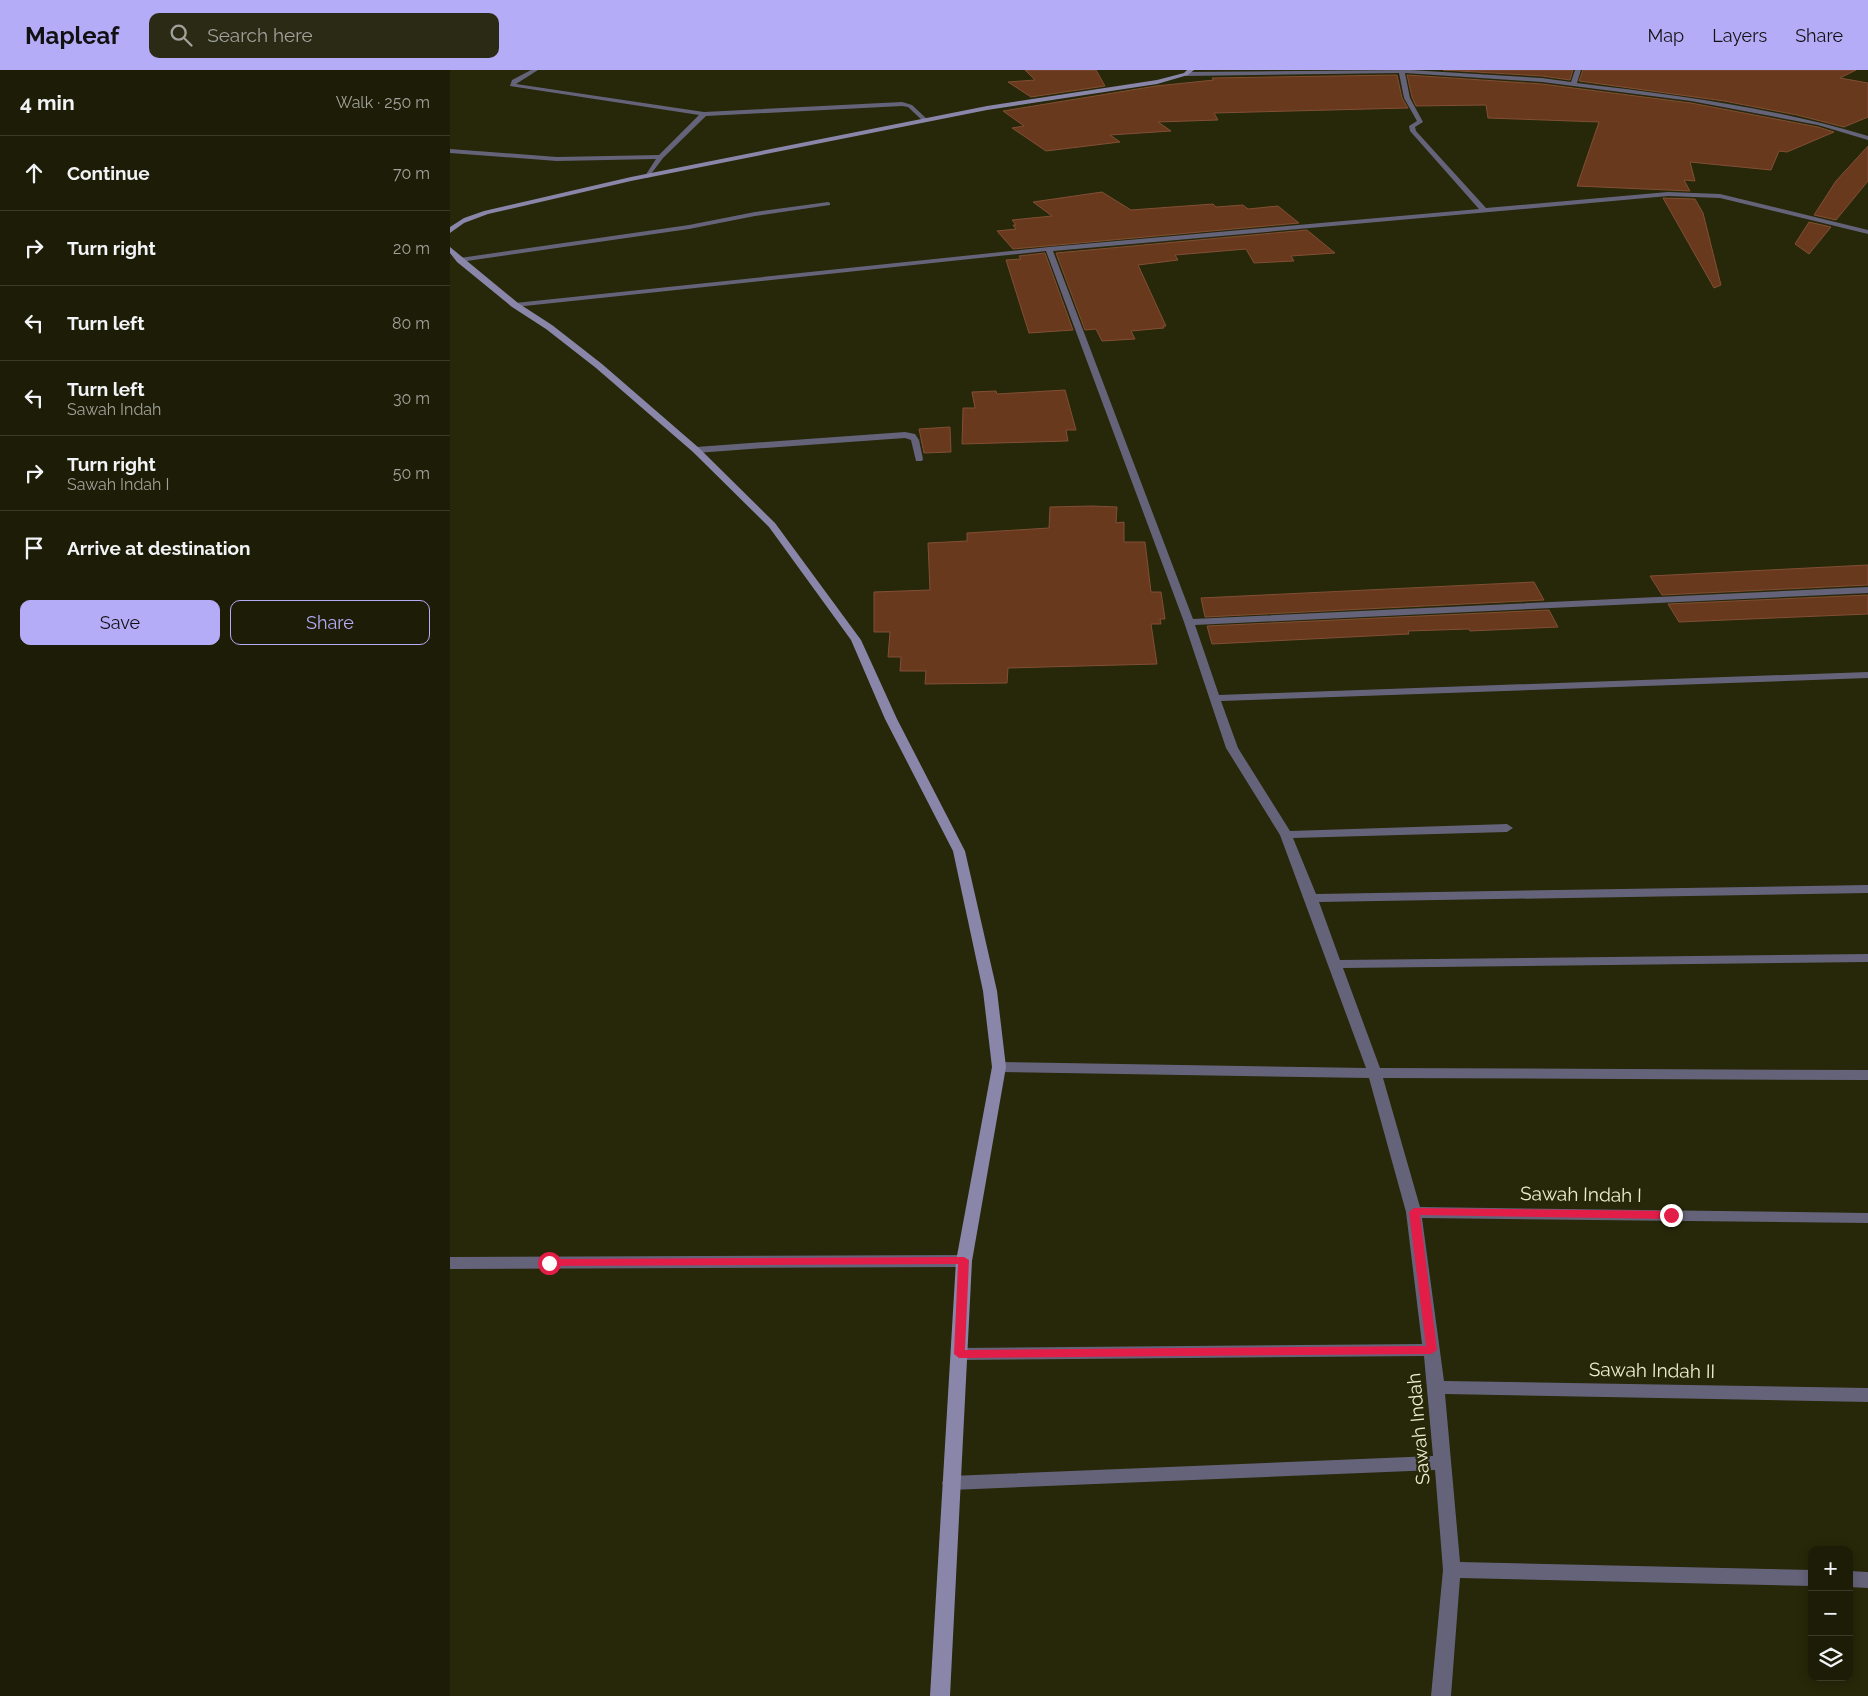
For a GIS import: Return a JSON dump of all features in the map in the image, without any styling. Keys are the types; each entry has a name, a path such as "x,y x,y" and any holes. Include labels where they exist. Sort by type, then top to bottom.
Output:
{"main road":[{"path":"450,231 454,226 486,212 648,176 997,107 1157,82 1188,72"},
{"path":"450,249 460,260 515,305 549,327 599,366 696,450 772,525 856,640 891,719 959,851 990,991 999,1067 964,1260 940,1696"}],"street":[{"path":"535,70 514,82 512,86 704,114 902,104 910,106 926,122"},
{"path":"1188,72 1367,70 1444,72 1574,83 1768,112 1819,123 1868,138"},
{"path":"1574,83 1578,70"},
{"path":"1402,71 1407,98 1420,122 1412,128 1485,211"},
{"path":"648,176 662,157 704,114"},
{"path":"450,151 557,158 662,157"},
{"path":"515,305 1049,249 1668,194 1720,196 1868,232"},
{"path":"460,260 689,227 755,214 828,204"},
{"name":"Sawah Indah","path":"1049,249 1189,622 1232,748 1286,835 1311,898 1375,1073 1414,1212 1436,1387 1452,1570 1441,1696"},
{"path":"696,450 905,435 912,436 915,440 919,459"},
{"path":"1189,622 1868,590"},
{"path":"1215,698 1868,675"},
{"path":"1286,835 1507,828"},
{"path":"1311,898 1868,889"},
{"path":"1335,964 1868,958"},
{"path":"999,1067 1375,1073 1868,1075"},
{"name":"Sawah Indah I","path":"1414,1212 1868,1218"},
{"path":"450,1263 964,1260"},
{"path":"959,1354 1431,1350"},
{"name":"Sawah Indah II","path":"1436,1387 1868,1395"},
{"path":"951,1483 1443,1463"},
{"path":"1452,1570 1808,1578"},
{"path":"1853,1579 1868,1580"}],"building":[{"path":"1025,70 1096,70 1105,86 1031,97 1008,82 1035,80"},
{"path":"1443,70 1573,70 1570,80 1542,76"},
{"path":"1583,70 1856,70 1840,78 1868,83 1868,117 1844,127 1797,115 1724,101 1579,81"},
{"path":"1397,75 1402,98 1408,108 1214,113 1218,120 1158,122 1171,131 1110,135 1120,142 1046,151 1012,128 1024,126 1003,111 1156,86 1214,80 1212,78"},
{"path":"1407,75 1542,84 1691,103 1818,127 1834,132 1787,152 1779,151 1771,170 1690,162 1695,181 1684,180 1690,191 1577,186 1599,122 1488,118 1486,105 1416,106"},
{"path":"1868,146 1868,181 1836,220 1814,215 1836,181"},
{"path":"1102,192 1131,210 1213,204 1216,207 1243,205 1248,209 1278,206 1299,223 1013,249 997,231 1016,229 1013,225 1016,225 1012,220 1052,216 1033,202"},
{"path":"1663,198 1695,199 1703,213 1721,285 1714,288"},
{"path":"1809,222 1831,227 1809,254 1795,244"},
{"path":"1307,230 1335,253 1291,256 1294,261 1254,263 1246,249 1175,255 1178,260 1138,265 1166,326 1163,326 1164,328 1131,331 1135,339 1102,341 1096,329 1085,330 1056,253"},
{"path":"1045,253 1073,330 1029,333 1006,260 1021,259 1019,256"},
{"path":"1065,390 1076,430 1066,430 1068,441 962,444 963,408 975,408 972,392 996,391 997,394"},
{"path":"950,427 951,452 924,453 919,429"},
{"path":"1050,507 1117,507 1116,523 1124,522 1124,542 1145,542 1151,592 1161,592 1165,619 1160,619 1161,624 1151,624 1157,664 1008,668 1007,683 925,684 926,671 900,671 901,657 888,657 890,632 874,632 874,592 930,590 928,543 967,541 967,533 1049,528"},
{"path":"1868,565 1868,585 1662,595 1650,576"},
{"path":"1534,582 1544,600 1205,617 1201,598"},
{"path":"1868,595 1868,614 1679,622 1668,604"},
{"path":"1549,610 1558,627 1470,631 1469,629 1408,631 1409,634 1212,644 1207,626"}],"route":[{"path":"549,1263 964,1260 959,1354 1431,1350 1414,1212 1671,1215"}]}
